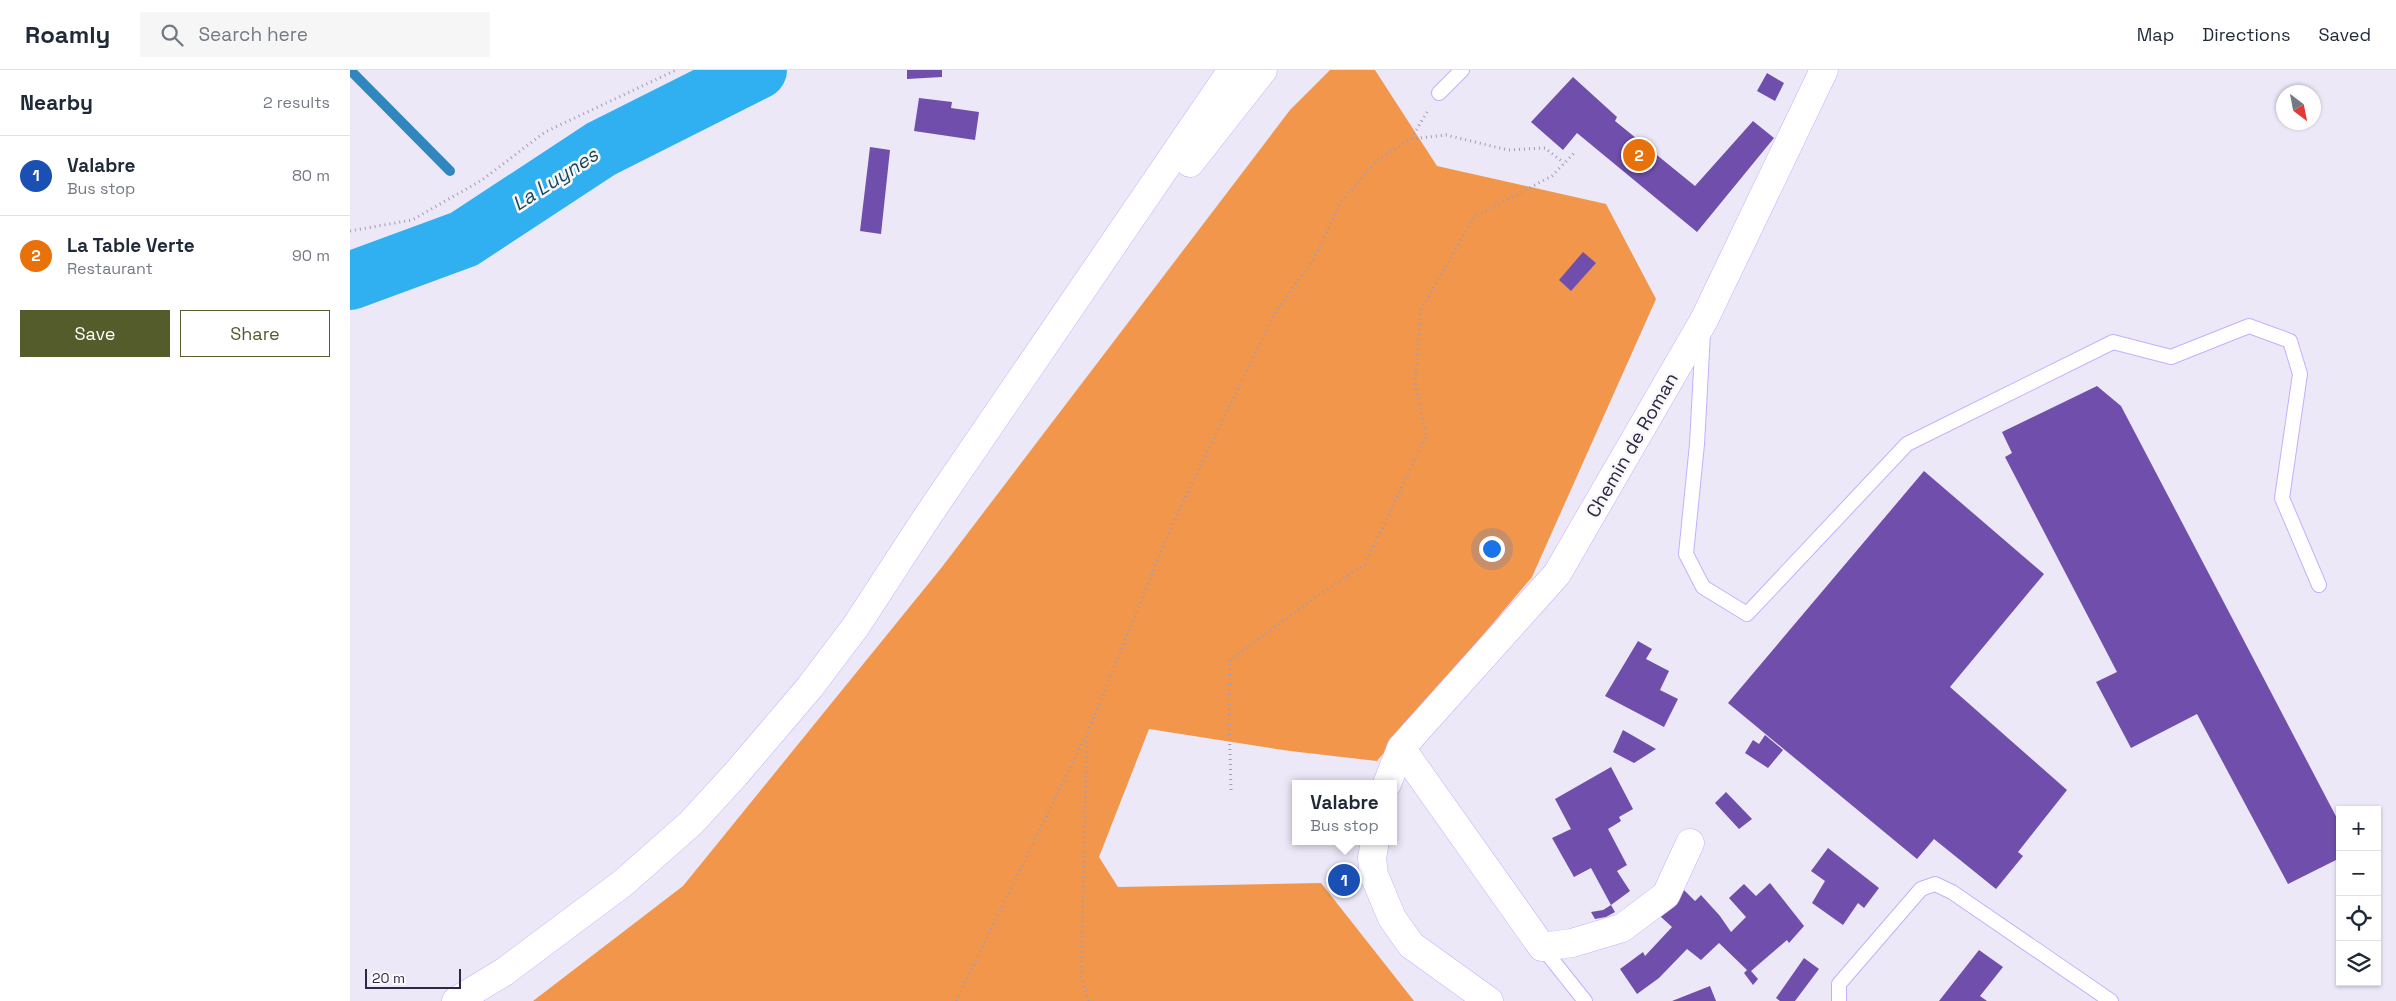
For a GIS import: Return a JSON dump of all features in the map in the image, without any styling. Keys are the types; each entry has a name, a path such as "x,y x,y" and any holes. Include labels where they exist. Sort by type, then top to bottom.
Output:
{"main road":[{"path":"456,1001 504,972 623,883 691,823 735,776 810,687 856,626 927,517 1232,70"},
{"path":"1074,303 1165,194 1263,70"},
{"name":"Chemin de Roman","path":"1389,780 1401,748 1557,574 1704,320 1824,70"},
{"path":"1401,748 1542,947 1572,943 1622,928 1666,895 1690,843"},
{"path":"1374,845 1372,858 1374,875 1392,918 1411,945 1489,1001"}],"lane":[{"path":"1439,92 1462,70"},
{"path":"1704,320 1697,444 1686,554 1703,588 1747,614 1907,444 2113,342 2171,357 2249,326 2290,341 2300,374 2282,498 2319,585"},
{"path":"1839,1001 1839,984 1921,889 1935,884 1952,892 2111,1001"},
{"path":"1542,947 1585,1001"}],"path":[{"path":"350,231 412,220 482,180 545,132 676,70"},
{"path":"1411,139 1439,92"},
{"path":"956,1001 1087,734 1171,528 1274,315 1314,258 1341,202 1376,160 1411,139 1446,135 1508,150 1545,148 1564,163"},
{"path":"1231,790 1228,714 1230,660 1310,601 1366,564 1426,437 1415,382 1421,310 1474,217 1552,176 1576,150"},
{"path":"1087,734 1081,977 1089,1001"}],"shaded area":[{"path":"1330,70 1375,70 1437,166 1606,204 1656,299 1532,577 1377,761 1290,751 1149,729 1099,857 1118,887 1321,883 1414,1001 533,1001 683,886 942,567 1290,110"}],"building":[{"path":"907,70 942,70 942,77 907,79"},
{"path":"1767,73 1784,83 1775,101 1757,91"},
{"path":"1573,77 1617,117 1615,121 1695,186 1753,121 1774,138 1697,232 1577,133 1563,150 1531,122"},
{"path":"919,98 952,102 951,108 979,112 975,140 914,131"},
{"path":"870,147 890,150 881,234 860,231"},
{"path":"1583,252 1596,263 1571,291 1559,280"},
{"path":"2097,386 2121,406 2336,816 2336,860 2288,884 2197,714 2131,748 2096,682 2117,672 2005,457 2012,453 2002,432"},
{"path":"1924,471 2044,574 1950,687 2067,790 2018,852 2023,856 1996,889 1934,839 1917,859 1728,703"},
{"path":"1638,641 1652,649 1646,659 1669,671 1660,690 1678,699 1664,727 1605,696"},
{"path":"1623,730 1656,749 1634,763 1613,752"},
{"path":"1765,735 1783,750 1768,768 1745,753 1753,740 1759,744"},
{"path":"1611,767 1633,809 1619,817 1621,821 1608,829 1627,865 1617,871 1630,891 1611,905 1591,868 1574,877 1552,838 1571,829 1555,799"},
{"path":"1726,792 1752,819 1739,829 1715,803"},
{"path":"1828,848 1879,888 1864,908 1858,903 1843,925 1812,903 1825,881 1811,871"},
{"path":"1770,883 1804,926 1789,943 1787,940 1751,971 1758,979 1753,985 1744,973 1747,970 1719,943 1701,960 1687,949 1659,978 1637,994 1620,969 1643,952 1645,956 1672,927 1660,916 1684,890 1695,901 1701,895 1720,916 1731,932 1746,917 1729,898 1744,884 1756,896"},
{"path":"1611,905 1615,912 1606,917 1595,919 1591,912 1603,910"},
{"path":"1979,950 2003,967 1980,996 1987,1001 1939,1001"},
{"path":"1804,958 1819,969 1795,1001 1780,1001 1776,998"},
{"path":"1710,986 1716,1001 1672,1001"}],"waterway":[{"path":"350,70 450,171"},
{"name":"La Luynes","path":"350,281 464,239 601,149 758,70"}],"place":[{"name":"La Table Verte","path":"1639,155"},
{"name":"Valabre","path":"1344,880"}]}
